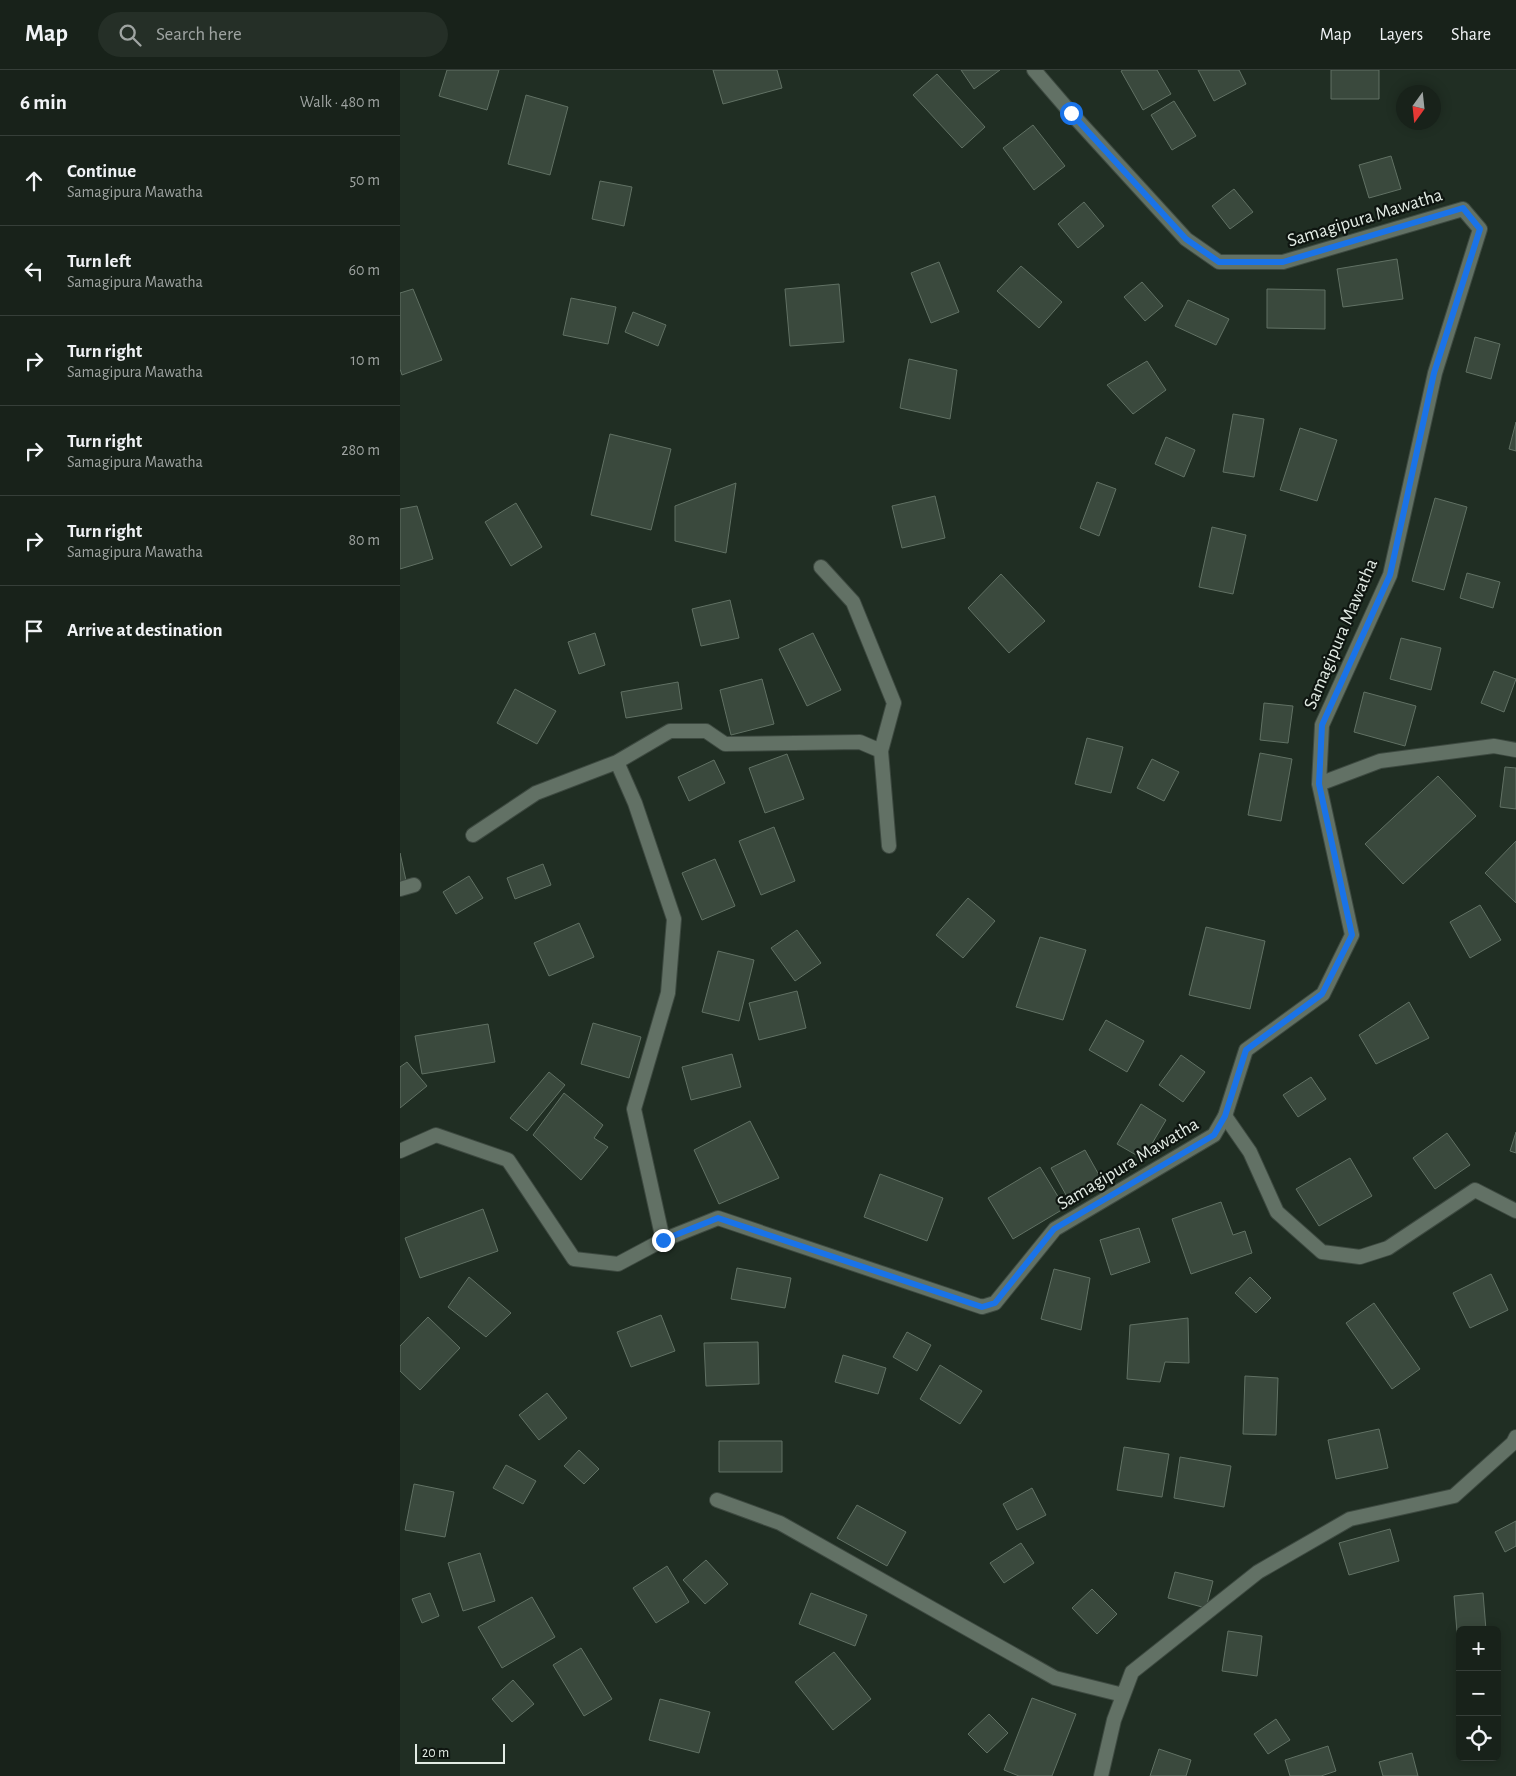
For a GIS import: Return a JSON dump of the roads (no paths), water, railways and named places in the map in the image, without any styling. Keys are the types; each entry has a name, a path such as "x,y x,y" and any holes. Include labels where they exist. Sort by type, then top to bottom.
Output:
{"street":[{"name":"Samagipura Mawatha","path":"400,1151 436,1135 508,1160 574,1259 618,1264 663,1240 718,1218 982,1307 995,1303 1054,1229 1214,1135 1225,1116 1246,1050 1322,994 1352,935 1319,784 1322,725 1390,575 1434,373 1480,229 1463,208 1283,262 1219,262 1186,239 1034,70"},
{"path":"821,567 853,602 894,703 881,751 889,846"},
{"path":"473,835 536,793 617,762 670,731 706,731 725,744 860,742 881,751"},
{"path":"1319,784 1380,761 1494,746 1516,750"},
{"path":"617,762 635,803 674,919 668,993 634,1109 663,1240"},
{"path":"400,889 414,885"},
{"path":"1225,1116 1250,1152 1276,1212 1322,1252 1360,1257 1388,1248 1475,1190 1516,1211"},
{"path":"1101,1776 1114,1720 1132,1672 1258,1572 1350,1519 1454,1496 1513,1443 1516,1437"},
{"path":"717,1500 780,1523 1056,1678 1123,1695"}]}
